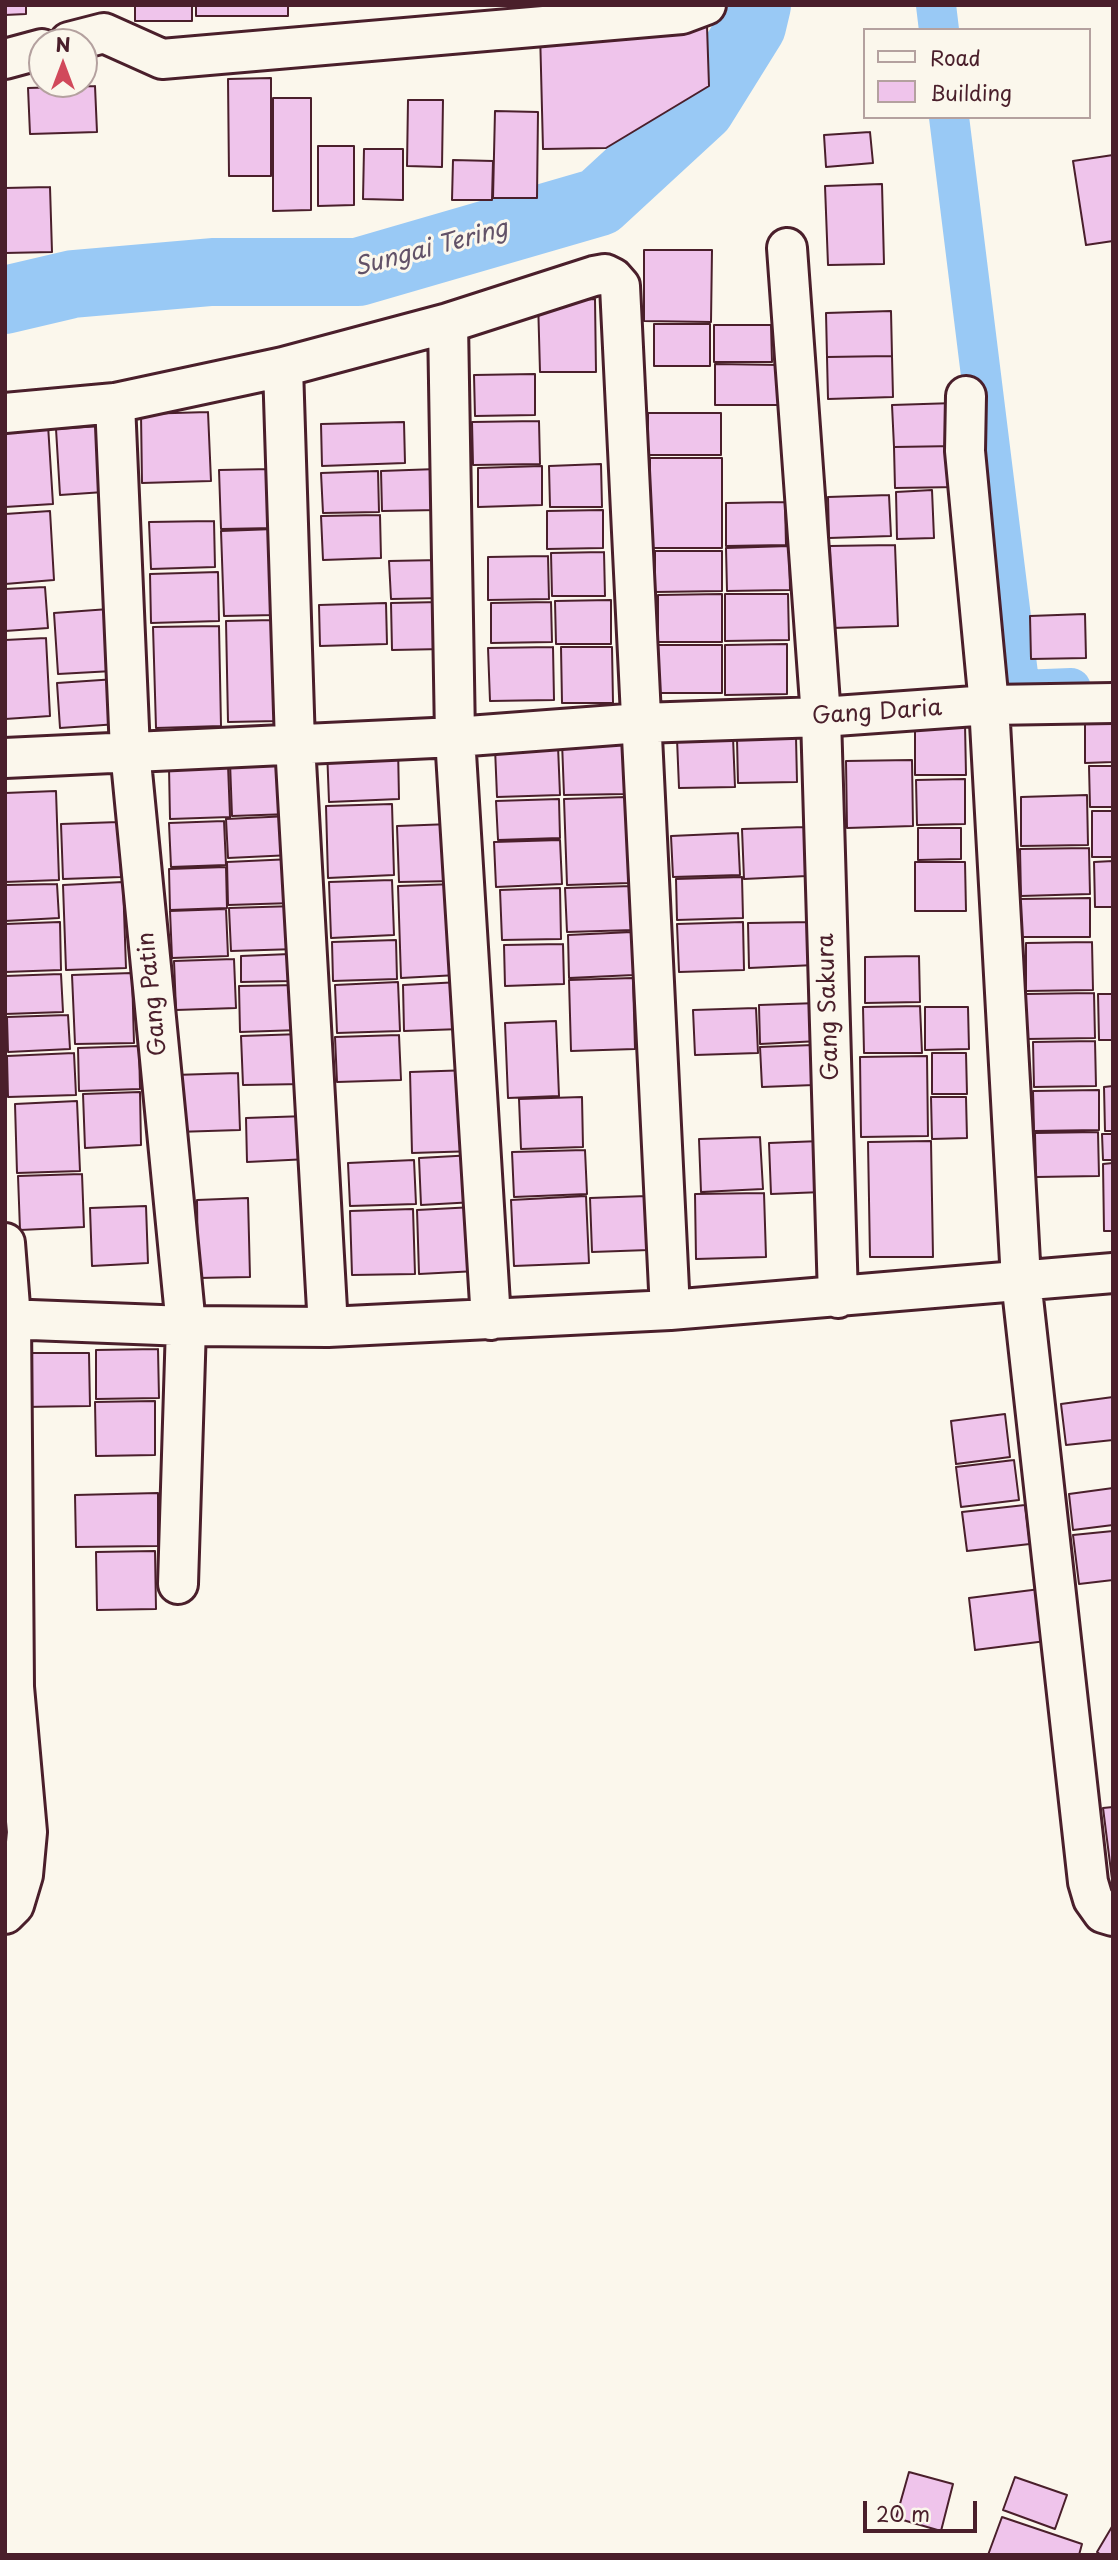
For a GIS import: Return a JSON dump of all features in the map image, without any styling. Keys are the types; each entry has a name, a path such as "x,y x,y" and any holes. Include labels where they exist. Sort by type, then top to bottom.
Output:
{"street":[{"path":"92,27 162,59 682,14 706,5"},
{"path":"5,59 28,53"},
{"name":"Gang Sakura","path":"787,248 821,717 838,1298"},
{"path":"5,413 115,403 283,367 448,323 594,276 605,274 620,286 670,1310"},
{"path":"448,323 455,737 491,1320"},
{"path":"283,367 295,744 328,1327"},
{"path":"966,396 965,451 989,705 1021,1280 1088,1882 1093,1899 1103,1913 1113,1916"},
{"name":"Gang Patin","path":"115,403 130,751 186,1326 178,1584"},
{"name":"Gang Daria","path":"5,758 455,737 640,723 821,717 1108,696"},
{"path":"5,1243 14,1687 27,1832 23,1875 14,1905 5,1914"},
{"path":"8,1319 186,1326 328,1327 670,1310 1113,1273"}],"building":[{"path":"5,5 26,5 26,14 5,15"},
{"path":"135,5 192,5 192,21 135,21"},
{"path":"196,5 288,5 288,16 196,16"},
{"path":"707,26 709,86 606,148 543,149 540,31"},
{"path":"271,78 271,176 229,176 228,79"},
{"path":"28,98 96,98 97,132 30,134"},
{"path":"273,98 311,98 311,210 273,211"},
{"path":"408,100 443,100 442,167 407,166"},
{"path":"495,111 538,112 537,198 493,198"},
{"path":"870,132 873,163 826,167 824,135"},
{"path":"318,146 354,146 354,205 318,206"},
{"path":"364,149 403,149 403,200 363,199"},
{"path":"1113,155 1113,241 1086,245 1073,161"},
{"path":"453,160 493,161 492,200 452,200"},
{"path":"882,184 884,264 828,265 825,186"},
{"path":"50,187 52,252 5,253 5,188"},
{"path":"644,250 712,250 711,322 644,321"},
{"path":"595,299 596,372 540,372 538,300"},
{"path":"891,311 892,356 827,357 826,313"},
{"path":"654,324 710,324 710,366 654,366"},
{"path":"714,325 771,325 772,362 714,362"},
{"path":"892,356 893,397 828,399 827,357"},
{"path":"715,364 781,365 781,405 715,405"},
{"path":"535,374 535,415 475,416 474,375"},
{"path":"955,403 956,446 894,447 892,405"},
{"path":"208,412 211,481 142,483 141,414"},
{"path":"648,413 721,413 721,455 648,455"},
{"path":"539,421 540,464 473,465 472,422"},
{"path":"404,422 405,463 322,466 321,424"},
{"path":"48,425 53,504 5,507 5,427"},
{"path":"100,426 104,492 60,495 56,429"},
{"path":"956,446 957,487 895,488 894,447"},
{"path":"650,458 722,458 722,548 650,548"},
{"path":"601,464 602,507 550,507 549,466"},
{"path":"542,466 542,505 478,507 478,468"},
{"path":"272,469 274,528 221,529 219,470"},
{"path":"437,469 438,510 382,511 381,471"},
{"path":"378,471 379,512 323,513 321,473"},
{"path":"932,490 934,538 897,539 896,492"},
{"path":"889,495 891,536 829,538 828,497"},
{"path":"785,502 786,545 726,546 726,503"},
{"path":"603,510 603,548 547,549 547,511"},
{"path":"50,511 54,580 5,584 5,514"},
{"path":"380,515 381,558 323,560 321,516"},
{"path":"214,521 215,567 151,569 149,522"},
{"path":"274,529 276,615 224,616 221,531"},
{"path":"895,545 898,626 832,628 830,546"},
{"path":"789,546 790,590 727,591 726,548"},
{"path":"655,551 722,551 722,591 655,592"},
{"path":"604,552 605,596 552,596 551,553"},
{"path":"548,556 549,599 488,600 488,557"},
{"path":"441,560 442,598 391,599 389,561"},
{"path":"218,572 219,621 151,623 150,574"},
{"path":"45,587 48,628 5,631 5,589"},
{"path":"722,594 722,642 658,642 658,595"},
{"path":"725,594 788,594 789,640 725,641"},
{"path":"611,600 611,644 556,644 555,601"},
{"path":"441,602 443,649 392,650 391,603"},
{"path":"551,602 552,642 491,643 491,603"},
{"path":"386,603 387,644 320,646 319,605"},
{"path":"109,609 113,671 58,674 54,613"},
{"path":"1085,614 1086,658 1031,659 1030,616"},
{"path":"274,620 278,721 228,722 226,621"},
{"path":"219,626 221,726 156,728 153,627"},
{"path":"46,638 50,716 5,719 5,640"},
{"path":"787,644 787,694 725,695 725,645"},
{"path":"658,645 722,645 722,693 659,693"},
{"path":"553,647 554,700 490,701 488,648"},
{"path":"561,647 612,647 613,703 562,703"},
{"path":"116,679 118,724 60,728 57,683"},
{"path":"1085,712 1113,712 1113,762 1085,763"},
{"path":"915,724 965,724 966,775 915,775"},
{"path":"733,737 735,787 679,788 677,739"},
{"path":"796,737 797,782 738,783 737,739"},
{"path":"623,740 625,794 564,795 562,742"},
{"path":"558,746 560,795 497,797 495,748"},
{"path":"398,747 399,799 329,802 327,749"},
{"path":"287,760 290,814 232,816 230,762"},
{"path":"912,760 913,826 847,828 846,761"},
{"path":"228,765 230,817 170,819 169,767"},
{"path":"1089,766 1113,766 1113,807 1090,807"},
{"path":"965,779 965,824 917,825 916,780"},
{"path":"56,791 59,880 5,882 5,793"},
{"path":"1087,795 1088,845 1021,846 1021,797"},
{"path":"626,797 629,883 567,885 564,799"},
{"path":"559,799 560,838 498,840 496,801"},
{"path":"392,804 394,875 328,878 326,806"},
{"path":"1092,811 1113,811 1113,857 1092,857"},
{"path":"290,816 292,855 228,858 226,819"},
{"path":"224,821 226,865 171,867 169,823"},
{"path":"119,822 121,877 63,879 61,824"},
{"path":"451,824 453,881 399,882 397,826"},
{"path":"805,827 807,876 744,879 742,829"},
{"path":"918,828 961,828 961,859 918,860"},
{"path":"738,833 740,875 673,877 671,836"},
{"path":"560,840 562,884 496,887 494,842"},
{"path":"1089,848 1090,894 1021,896 1020,849"},
{"path":"292,859 293,903 228,905 227,862"},
{"path":"1113,861 1113,907 1095,907 1094,862"},
{"path":"915,862 965,862 966,911 915,911"},
{"path":"226,867 227,908 170,910 169,869"},
{"path":"742,877 743,918 677,920 676,879"},
{"path":"392,880 394,935 331,938 329,882"},
{"path":"123,882 126,968 66,970 63,885"},
{"path":"57,884 59,918 5,921 5,885"},
{"path":"455,884 458,975 401,978 398,886"},
{"path":"632,886 634,930 567,932 565,888"},
{"path":"560,888 561,939 502,940 500,890"},
{"path":"1090,898 1090,937 1020,937 1019,899"},
{"path":"296,906 297,949 231,951 229,908"},
{"path":"226,909 228,956 172,958 170,911"},
{"path":"60,922 61,970 5,972 5,924"},
{"path":"743,922 744,970 679,972 677,924"},
{"path":"814,922 815,965 749,968 748,923"},
{"path":"632,932 634,975 569,978 568,935"},
{"path":"396,940 397,979 333,981 332,942"},
{"path":"1092,942 1093,990 1026,991 1026,943"},
{"path":"563,944 564,984 505,986 504,945"},
{"path":"290,954 291,981 241,982 241,956"},
{"path":"919,956 920,1002 865,1003 865,957"},
{"path":"234,959 236,1008 176,1010 174,961"},
{"path":"132,973 134,1043 75,1044 72,975"},
{"path":"61,974 63,1012 5,1014 5,976"},
{"path":"633,978 635,1049 571,1051 569,980"},
{"path":"398,982 400,1031 337,1033 335,985"},
{"path":"460,982 461,1029 404,1031 403,985"},
{"path":"299,985 300,1030 240,1032 239,986"},
{"path":"1094,993 1095,1038 1026,1039 1026,994"},
{"path":"1098,994 1113,994 1113,1040 1099,1040"},
{"path":"818,1003 819,1041 760,1044 759,1005"},
{"path":"920,1006 922,1053 864,1053 863,1007"},
{"path":"925,1007 968,1007 969,1049 925,1050"},
{"path":"756,1008 758,1053 695,1055 693,1010"},
{"path":"68,1015 70,1049 8,1052 7,1017"},
{"path":"556,1021 559,1096 508,1098 505,1023"},
{"path":"302,1034 304,1084 243,1085 241,1036"},
{"path":"399,1035 401,1080 337,1082 335,1037"},
{"path":"1095,1041 1096,1086 1034,1087 1033,1042"},
{"path":"813,1045 814,1085 762,1087 760,1047"},
{"path":"139,1046 140,1089 79,1091 78,1048"},
{"path":"74,1053 76,1095 8,1097 7,1056"},
{"path":"932,1053 966,1053 967,1094 932,1094"},
{"path":"927,1056 928,1136 861,1137 860,1057"},
{"path":"472,1070 476,1151 412,1153 410,1072"},
{"path":"238,1073 240,1130 176,1132 174,1075"},
{"path":"1113,1086 1113,1131 1105,1131 1104,1087"},
{"path":"1099,1090 1099,1130 1034,1131 1033,1091"},
{"path":"140,1092 141,1145 85,1148 83,1094"},
{"path":"582,1097 583,1147 521,1149 519,1099"},
{"path":"931,1097 966,1097 967,1138 932,1139"},
{"path":"77,1101 80,1171 17,1173 15,1104"},
{"path":"307,1116 309,1159 247,1162 246,1118"},
{"path":"1098,1132 1099,1176 1036,1177 1035,1133"},
{"path":"1102,1134 1113,1134 1113,1160 1103,1160"},
{"path":"760,1137 763,1189 701,1192 699,1139"},
{"path":"821,1141 823,1192 771,1194 769,1143"},
{"path":"931,1141 933,1257 870,1257 868,1142"},
{"path":"585,1150 587,1194 514,1197 512,1152"},
{"path":"474,1155 475,1202 421,1205 419,1158"},
{"path":"414,1160 416,1204 350,1206 348,1163"},
{"path":"1113,1163 1113,1231 1104,1231 1103,1164"},
{"path":"82,1174 84,1227 20,1230 18,1176"},
{"path":"764,1193 766,1257 696,1259 695,1194"},
{"path":"586,1196 589,1263 514,1266 511,1200"},
{"path":"647,1196 649,1250 592,1252 590,1198"},
{"path":"248,1198 250,1277 198,1278 197,1200"},
{"path":"146,1206 148,1263 92,1266 90,1208"},
{"path":"474,1207 477,1271 419,1274 417,1210"},
{"path":"413,1209 415,1274 352,1275 350,1211"},
{"path":"158,1349 159,1398 96,1399 96,1350"},
{"path":"22,1353 89,1353 90,1406 23,1407"},
{"path":"1113,1397 1113,1440 1066,1445 1061,1404"},
{"path":"155,1401 155,1455 96,1456 95,1402"},
{"path":"1005,1414 1010,1457 956,1464 951,1421"},
{"path":"1014,1460 1019,1500 961,1507 956,1467"},
{"path":"1113,1488 1113,1525 1073,1530 1069,1494"},
{"path":"158,1493 158,1546 76,1547 75,1495"},
{"path":"1025,1505 1030,1544 967,1551 962,1512"},
{"path":"1113,1531 1113,1580 1079,1584 1073,1535"},
{"path":"155,1551 156,1609 97,1610 96,1552"},
{"path":"1040,1589 1046,1641 975,1650 969,1598"},
{"path":"1113,1807 1113,1879 1112,1879 1103,1808"},
{"path":"909,2472 953,2484 941,2531 896,2518"},
{"path":"1015,2477 1067,2495 1055,2529 1003,2510"},
{"path":"1002,2517 1082,2544 1079,2555 988,2555"},
{"path":"1113,2525 1113,2555 1101,2555 1097,2552"}],"waterway":[{"name":"Sungai Tering","path":"5,300 73,284 212,272 358,272 599,202 701,108 752,26 757,5"},
{"path":"936,5 939,28"},
{"path":"949,119 1020,690 1071,688"}]}
